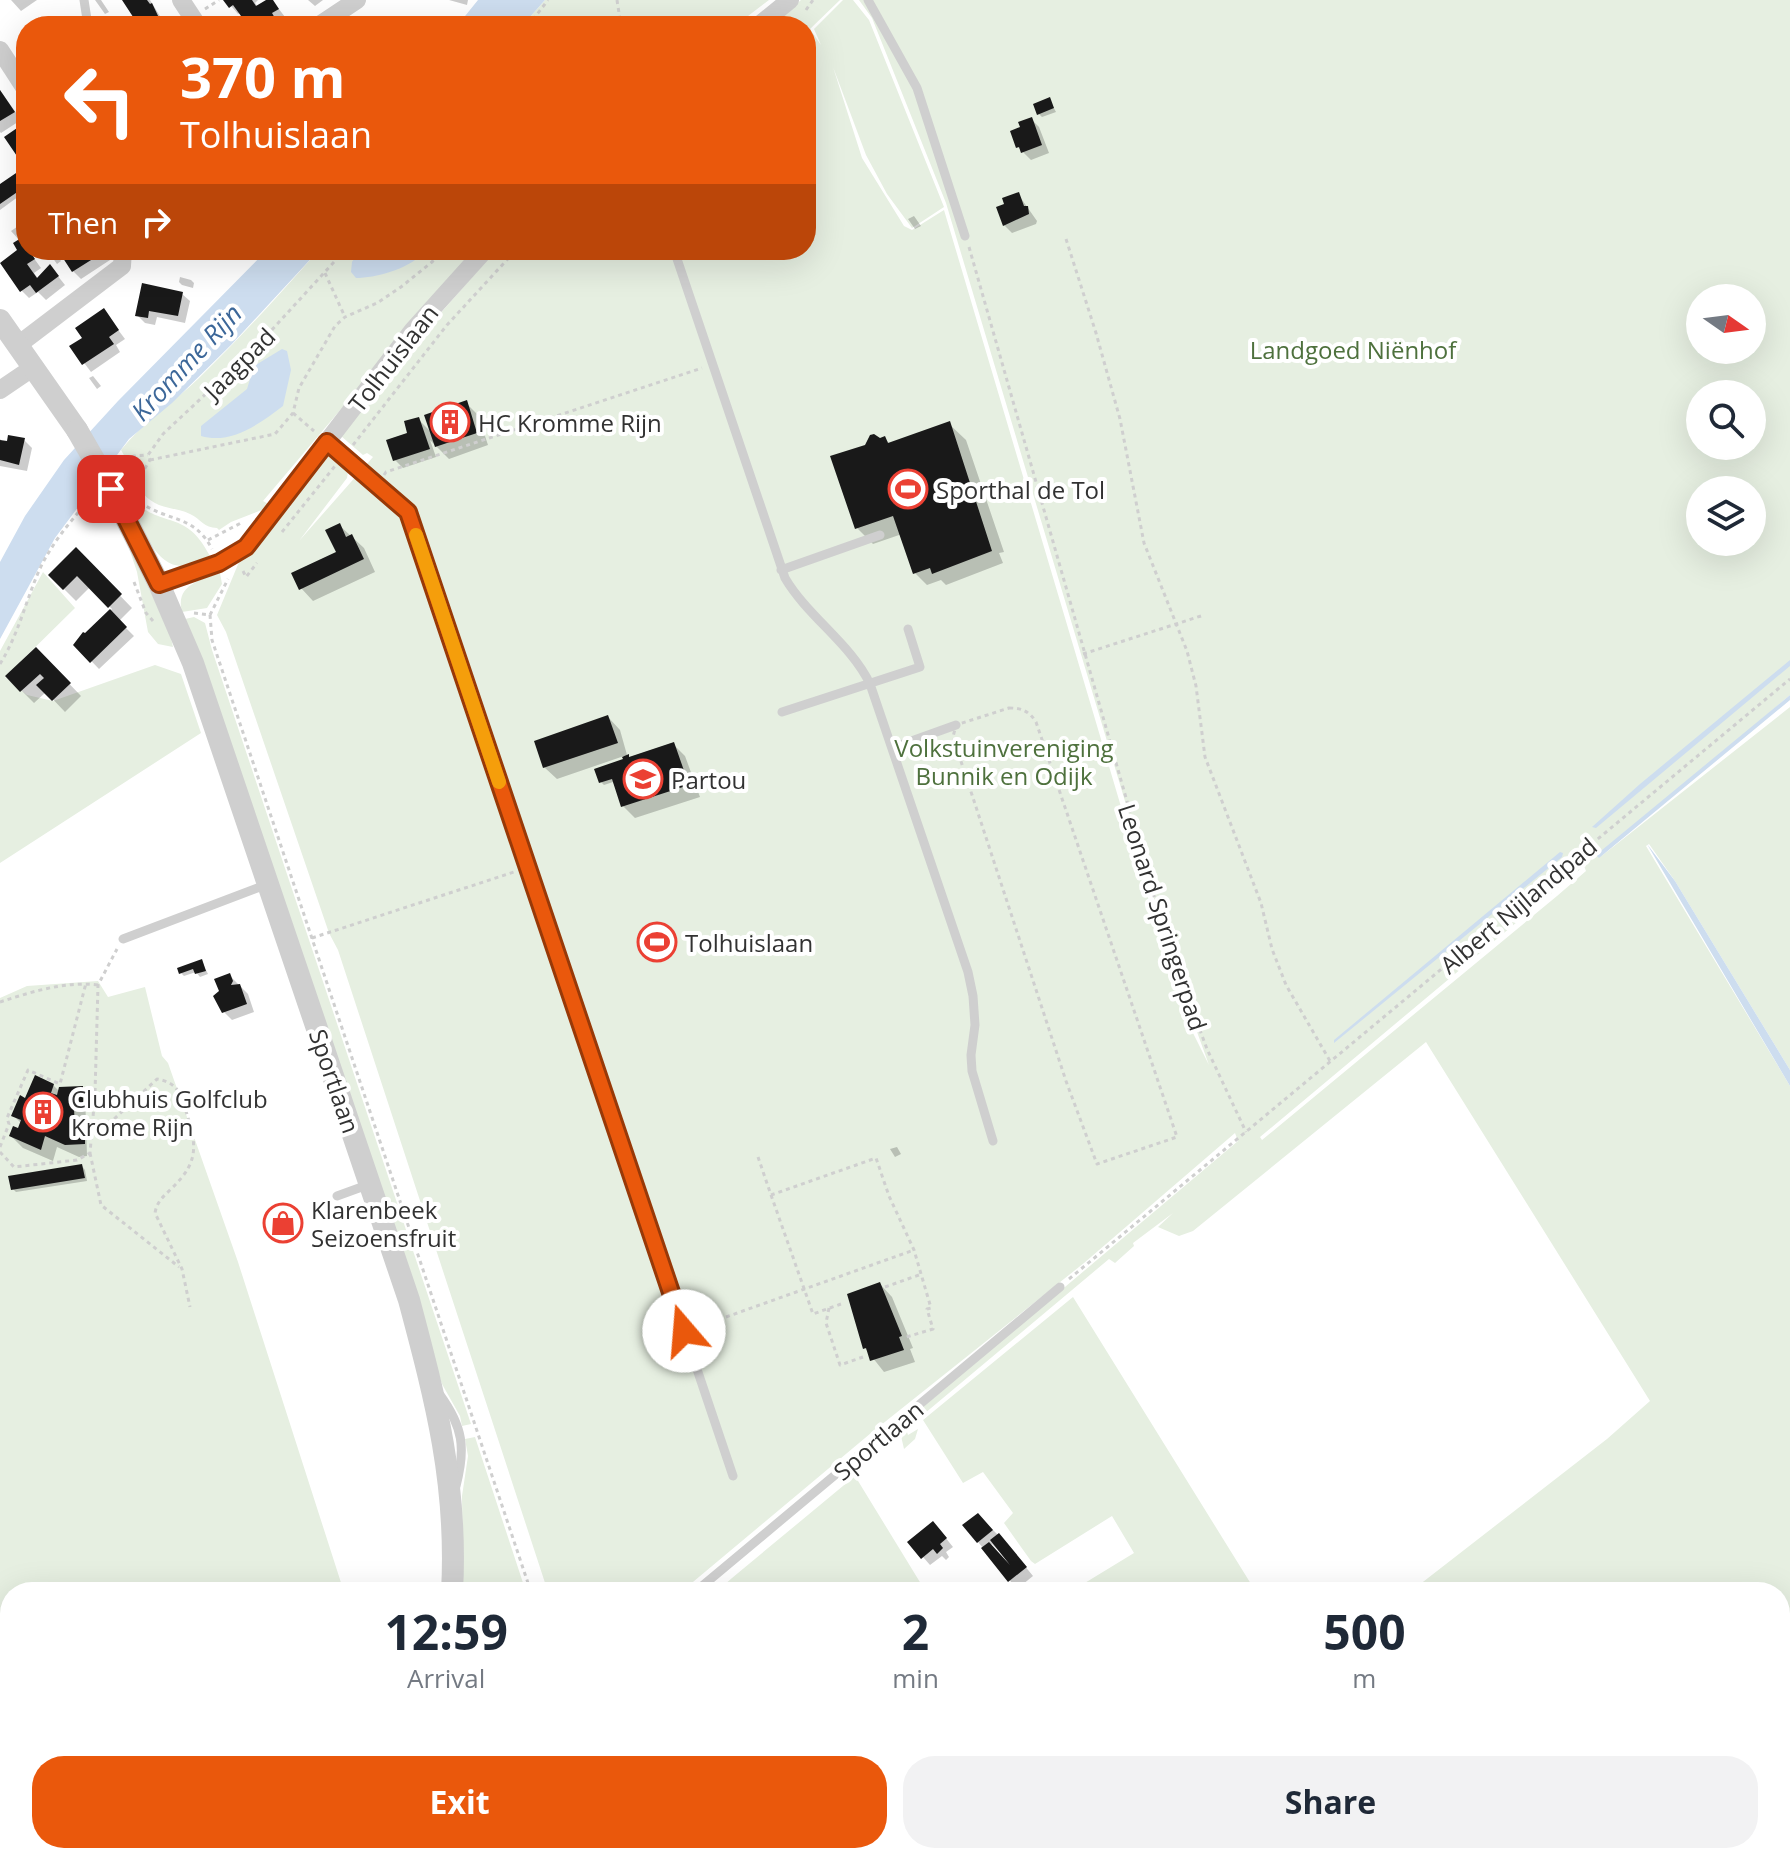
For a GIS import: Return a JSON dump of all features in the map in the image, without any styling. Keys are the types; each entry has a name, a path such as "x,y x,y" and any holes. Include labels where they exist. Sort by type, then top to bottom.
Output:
{"street":[{"path":"181,0 196,16"},
{"path":"333,16 357,0"},
{"path":"770,16 790,0"},
{"path":"0,50 16,75"},
{"path":"18,345 122,266 122,260"},
{"name":"Tolhuislaan","path":"159,584 219,563 246,547 413,330 476,260"},
{"name":"Sportlaan","path":"0,320 77,430 113,491 159,584 193,663 409,1300 431,1383 452,1500 452,1582"},
{"path":"0,390 36,369"}],"lane":[{"path":"868,0 917,88 965,236"},
{"path":"677,260 781,570 793,592 857,663 870,684 968,972 975,1025 972,1071 993,1141"},
{"path":"327,442 408,512 733,1476"},
{"path":"781,570 880,535"},
{"path":"782,712 920,667 908,629"},
{"path":"892,748 956,725"},
{"path":"123,939 268,884"},
{"path":"337,1196 370,1184"},
{"name":"Sportlaan","path":"707,1582 1060,1287"}],"path":[{"path":"202,16 219,0"},
{"path":"536,16 548,0"},
{"name":"Leonard Springerpad","path":"965,236 1166,938 1207,1049 1246,1132"},
{"path":"1066,239 1120,419 1144,543 1177,623 1196,686 1205,757 1261,903 1272,949 1286,985 1330,1061"},
{"name":"Jaagpad","path":"113,491 149,458 163,434 258,345 336,260"},
{"path":"125,461 134,456 149,458 275,434 293,413 299,388 335,326 345,317 377,303 401,287 434,260"},
{"path":"276,540 447,325 507,260"},
{"path":"325,273 345,317"},
{"path":"376,484 386,472 712,364"},
{"path":"293,413 327,442"},
{"path":"0,664 14,640 44,562 59,537 113,491 155,512 184,520 207,540 219,534"},
{"path":"241,569 246,577 266,552"},
{"name":"Sportlaan","path":"227,581 210,615 212,640 528,1582"},
{"path":"1083,654 1204,615"},
{"name":"Albert Nijlandpad","path":"1060,1287 1790,679"},
{"path":"1009,708 1020,708 1030,713 1036,722 1177,1137 1097,1164 1066,1081 953,737 956,725 1009,708"},
{"path":"312,938 528,867"},
{"path":"123,939 98,985 90,1153 101,1205 182,1269"},
{"path":"0,1002 33,991 86,983 98,985"},
{"path":"86,983 60,1084 28,1070 7,1118 9,1124 0,1149 14,1167 77,1160 90,1153"},
{"path":"93,1130 114,1119 157,1079 169,1081 180,1092 195,1141 193,1158 185,1175 156,1203 155,1213 182,1269 190,1307"},
{"path":"758,1157 813,1314 841,1304"},
{"path":"771,1195 876,1158 889,1196 914,1250 931,1308 927,1309 933,1329 903,1338"},
{"path":"726,1317 914,1250"},
{"path":"885,1287 921,1275"},
{"path":"829,1308 826,1323 840,1365 863,1357"}],"green space":[{"path":"545,0 769,0 748,16 531,16"},
{"path":"801,0 840,0 816,23 816,16 783,16"},
{"path":"843,0 853,0 869,20 944,207 912,228 887,194 866,155 833,67 862,158 904,226 912,230 944,210 1165,955 1193,1033 1209,1065 1180,985 946,203 872,18 859,0 1790,0 1790,695 1599,858 1790,707 1790,1070 1675,881 1649,844 1646,846 1790,1086 1790,1582 1423,1582 1607,1439 1650,1401 1426,1042 1193,1231 1179,1236 1158,1227 1173,1213 1133,1243 1134,1246 1115,1263 1109,1259 906,1429 908,1435 918,1429 915,1439 904,1449 899,1427 1238,1141 1235,1133 1084,1263 871,1433 693,1582 545,1582 338,950 329,933 226,632 217,615 239,562 327,451 349,466 347,478 299,541 373,457 367,453 363,455 341,436 367,397 487,260 816,260 816,38 821,45 816,27","holes":["1584,866 1586,871 1557,896 1262,1140 1260,1137"]},
{"path":"310,260 468,260 263,501 272,506 219,530 144,495 121,450 215,363"},
{"path":"131,503 193,532 210,556 209,560 183,566 164,560 150,543"},
{"path":"120,521 173,647 158,644 148,632 137,572"},
{"path":"43,572 75,608 5,677 27,695 53,701 155,665 181,674 201,733 0,863 0,651"},
{"path":"220,573 222,584 207,608 182,612 182,596 186,590 197,581"},
{"path":"194,617 205,623 471,1424 462,1426 460,1416 442,1384 185,619"},
{"path":"98,981 108,997 145,987 162,1056 168,1063 238,1262 341,1582 0,1582 0,998 27,986"},
{"path":"1073,1297 1250,1582 1086,1582 1134,1553 1112,1516 1035,1564 1004,1523 1013,1513 983,1472 963,1483 923,1420"},
{"path":"475,1437 523,1582 463,1582 462,1496 468,1456 465,1439"},
{"path":"855,1476 920,1582 727,1582"}],"water":[{"path":"478,0 545,0 531,16 465,16"},
{"name":"Kromme Rijn","path":"257,260 310,260 231,345 172,403 129,439 55,538 0,639 0,562 25,516 64,460"},
{"path":"415,260 394,271 356,278 351,272 352,262"},
{"path":"282,349 287,351 291,370 283,406 245,431 223,438 201,436 201,426 247,389 254,366"},
{"path":"1790,660 1790,666 1596,828 1592,827 1640,784"},
{"path":"1790,695 1790,700 1599,858 1596,855"},
{"path":"1647,844 1675,881 1790,1070 1790,1086"},
{"path":"1560,852 1563,853 1562,857 1334,1043 1334,1040"}],"building":[{"path":"122,0 147,0 152,3 158,16 132,16"},
{"path":"223,0 252,0 256,6 273,0 279,9 272,13 274,16 241,16 233,5 229,8"},
{"path":"0,90 15,112 0,121"},
{"path":"1050,97 1054,108 1037,115 1033,104"},
{"path":"1032,117 1042,145 1021,153 1010,131 1020,127 1018,122"},
{"path":"16,129 16,155 4,137"},
{"path":"16,173 16,193 0,204 0,184"},
{"path":"1019,192 1024,206 1028,206 1029,214 1003,226 996,207 1004,204 1002,198"},
{"path":"16,251 16,260 33,260 27,264 37,278 50,264 59,276 36,293 30,285 20,292 0,263"},
{"path":"64,260 91,260 72,272"},
{"path":"142,283 183,292 178,316 149,311 148,318 135,316"},
{"path":"104,308 119,330 109,337 114,344 82,365 69,346 82,338 75,328"},
{"name":"HC Kromme Rijn","path":"467,400 477,433 435,447 424,415"},
{"path":"419,417 430,449 393,461 386,440 407,433 404,421"},
{"name":"Sporthal de Tol","path":"950,421 992,551 932,574 930,568 913,574 893,516 855,529 830,456 865,445 870,435 885,436 888,443"},
{"path":"8,435 25,438 19,465 0,460 0,440 7,441"},
{"path":"340,523 346,537 352,534 364,559 299,590 291,573 336,552 325,530"},
{"path":"76,547 122,594 108,608 77,576 63,590 48,575"},
{"path":"110,609 127,627 90,663 73,645"},
{"path":"36,647 71,683 52,701 36,685 44,678 40,674 20,692 5,676"},
{"path":"608,715 618,743 543,768 534,741"},
{"path":"674,742 689,785 621,807 612,779 599,783 594,769 629,754 629,757"},
{"path":"202,959 206,971 195,974 193,969 179,974 177,968"},
{"path":"230,973 231,985 240,984 247,1004 222,1013 213,996 219,991 214,979"},
{"name":"Clubhuis Golfclub Krome Rijn","path":"35,1075 54,1084 51,1093 57,1095 59,1087 83,1086 83,1107 74,1108 75,1131 85,1131 85,1144 65,1145 45,1136 41,1150 9,1136 13,1126 18,1128 21,1120 11,1116 20,1095 25,1098"},
{"path":"82,1164 85,1178 11,1190 8,1176"},
{"path":"880,1282 902,1336 899,1337 904,1350 870,1361 866,1348 863,1349 847,1294"},
{"path":"978,1513 993,1530 977,1543 962,1525"},
{"path":"933,1521 947,1538 940,1544 943,1548 937,1554 933,1549 921,1559 907,1542"},
{"path":"999,1533 1027,1567 1008,1582 981,1548 989,1542 1010,1565 990,1540"}],"slow traffic":[{"path":"416,535 499,782"}],"place":[{"name":"HC Kromme Rijn","path":"450,422"},
{"name":"Sporthal de Tol","path":"908,489"},
{"name":"Partou","path":"643,779"},
{"name":"Tolhuislaan","path":"657,942"},
{"name":"Clubhuis Golfclub Krome Rijn","path":"43,1112"},
{"name":"Klarenbeek Seizoensfruit","path":"283,1223"}],"route":[{"path":"111,489 159,584 219,563 246,547 327,442 408,512 684,1331"}],"park label":[{"name":"Landgoed Niënhof","path":"1353,349"},
{"name":"Volkstuinvereniging Bunnik en Odijk","path":"1004,761"}]}
